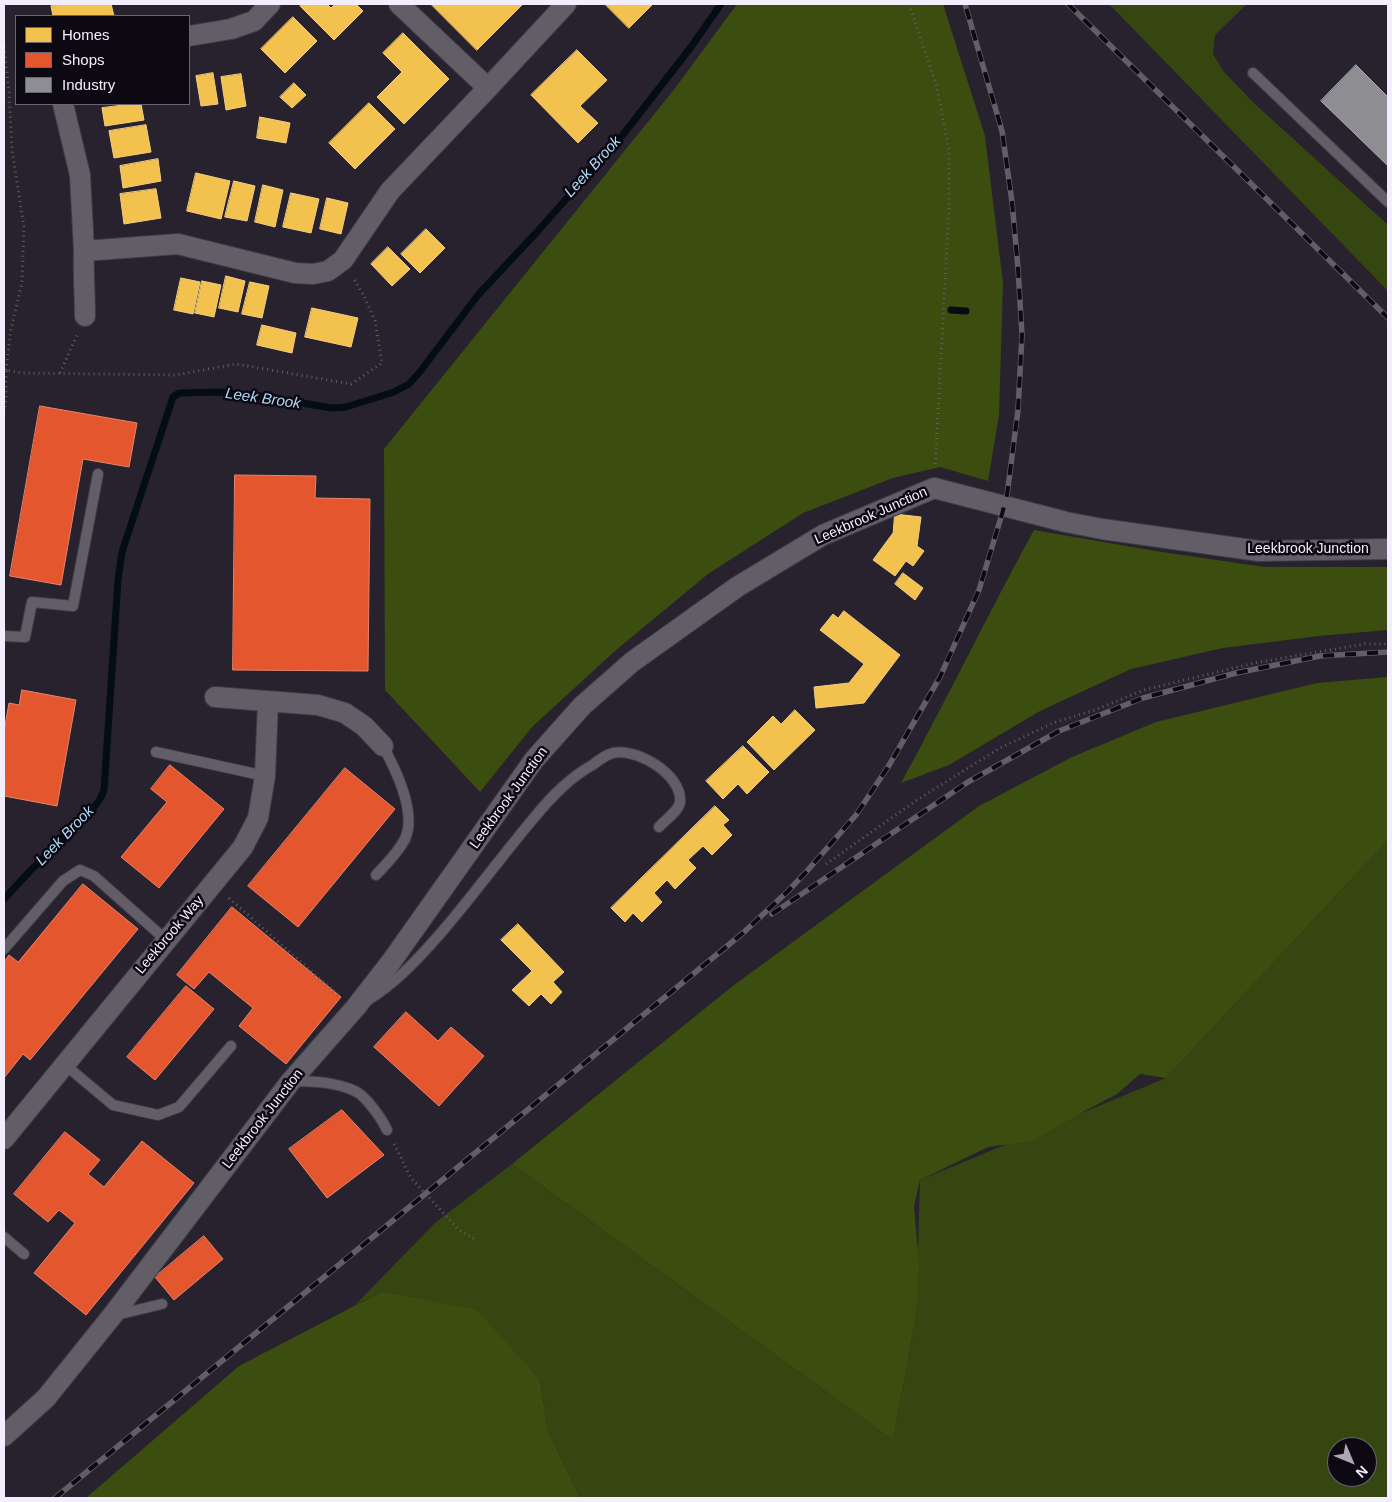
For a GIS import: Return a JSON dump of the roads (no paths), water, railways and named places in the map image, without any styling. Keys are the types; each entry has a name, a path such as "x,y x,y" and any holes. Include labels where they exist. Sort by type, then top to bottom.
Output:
{"street":[{"path":"190,36 231,29 254,21 270,4"},
{"path":"399,4 488,88"},
{"path":"84,251 178,244 295,273 313,274 328,271 343,260 390,191 566,4"},
{"path":"62,105 80,175 85,316"},
{"name":"Leekbrook Junction","path":"4,1436 46,1398 112,1316 291,1081 355,1008 396,955 534,760 582,706 632,662 737,587 823,535 934,488 1066,522 1102,529 1259,551 1388,549"},
{"path":"215,697 318,705 345,713 364,726 383,746"},
{"name":"Leekbrook Way","path":"6,1131 64,1064 243,847 258,818 265,776 268,702"}],"lane":[{"path":"1253,73 1388,202"},
{"path":"4,636 25,636 32,602 73,606 98,474"},
{"path":"376,875 399,850 406,836 408,820 405,798 397,774 383,746"},
{"path":"156,752 265,776"},
{"path":"355,1008 381,992 423,954 458,913 516,838 554,794 577,774 612,753 625,753 647,759 668,773 675,781 680,796 680,803 678,808 658,827"},
{"path":"4,949 62,881 80,870 94,876 166,940"},
{"path":"64,1064 113,1105 158,1115 179,1107 231,1046"},
{"path":"291,1081 320,1081 356,1091 380,1116 387,1130"},
{"path":"4,1237 24,1254"},
{"path":"112,1316 162,1304"}],"waterway":[{"name":"Leek Brook","path":"4,899 92,810 104,790 118,580 122,552 173,397 179,393 219,392 259,396 332,408 346,407 394,392 409,384 478,295 622,136 691,47 721,4"},
{"path":"951,310 966,311"}],"railway":[{"path":"55,1498 743,933 788,891 856,815 888,767 940,677 979,590 1007,495 1018,410 1022,335 1012,202 1002,131 965,4"},
{"path":"1068,4 1388,318"},
{"path":"772,914 968,782 1059,731 1143,698 1236,673 1320,656 1388,652"}]}
